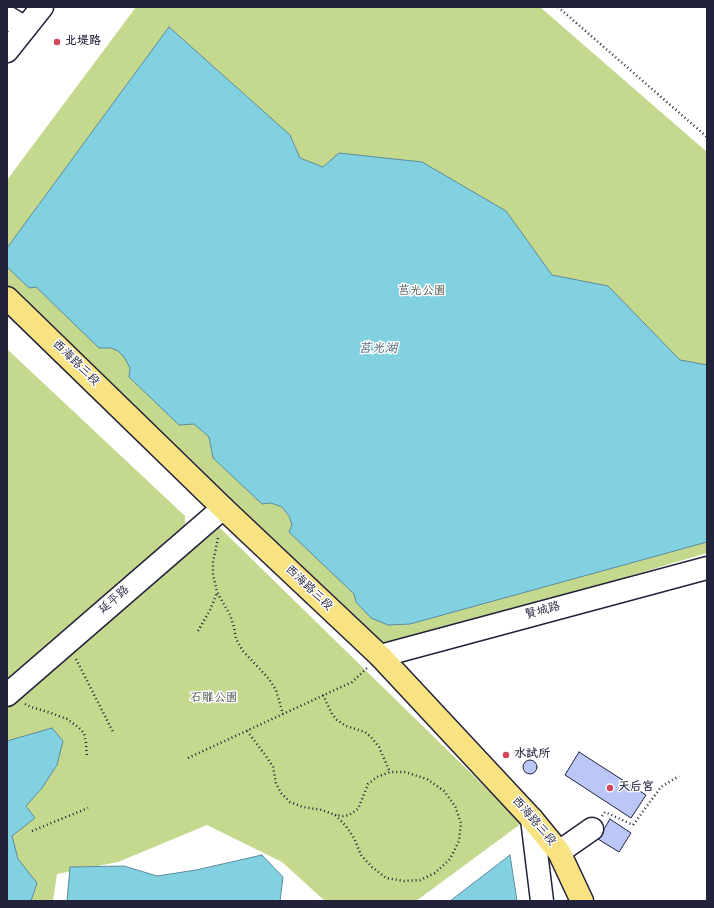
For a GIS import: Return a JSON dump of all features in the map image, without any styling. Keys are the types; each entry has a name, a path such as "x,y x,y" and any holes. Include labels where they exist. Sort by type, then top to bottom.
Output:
{"main road":[{"name":"西海路三段","path":"7,298 223,508 380,656 532,819 559,852 582,901"}],"street":[{"path":"7,51 16,22 42,7"},
{"name":"延平路","path":"7,694 223,508"},
{"name":"賢城路","path":"380,656 707,568"},
{"path":"532,819 542,901"},
{"path":"559,852 592,829"}],"path":[{"path":"558,7 707,136"},
{"path":"223,508 213,562 213,574 217,592 230,615 236,639 243,651 269,679 276,690 283,714"},
{"path":"198,631 210,610 217,592"},
{"path":"67,642 113,732"},
{"path":"188,758 352,682 380,656"},
{"path":"7,694 31,707 51,712 78,726 84,733 87,758"},
{"path":"323,695 332,714 337,720 346,726 365,732 372,737 379,747 390,772"},
{"path":"247,731 273,767 276,783 281,793 290,802 335,815 349,815 358,810 368,784 378,777 390,772 405,772 427,779 444,791 456,806 461,823 459,841 450,859 435,873 420,880 404,881 386,878 372,867 361,855 354,838 346,826 335,815"},
{"path":"592,829 605,812 633,825 661,787 679,776"},
{"path":"32,831 88,808"}],"green space":[{"name":"莒光湖","path":"136,7 540,7 707,152 707,553 380,650 7,286 7,180"},
{"path":"7,349 185,516 185,528 7,680"},
{"name":"石雕公園","path":"219,527 522,823 416,901 325,901 282,862 207,825 118,862 57,874 53,901 7,901 7,708"}],"water":[{"name":"莒光湖","path":"169,27 290,135 300,158 323,167 339,153 422,162 506,211 552,275 608,286 680,360 707,365 707,542 410,624 388,625 371,618 356,602 354,594 289,532 292,525 289,516 282,507 271,503 262,504 213,458 209,437 194,424 179,425 129,377 130,368 124,357 118,351 111,348 99,348 36,287 29,288 7,267 7,248"},
{"path":"52,728 63,741 57,765 42,788 26,806 35,818 12,836 18,859 37,883 31,901 7,901 7,741"},
{"path":"262,855 283,877 280,901 67,901 70,867 124,866 157,876 196,870"},
{"path":"510,855 517,901 450,901"}],"building":[{"name":"天后宮","path":"579,752 646,795 631,818 565,775"},
{"path":"527,760 533,760 537,764 537,770 533,774 527,774 523,770 523,764"},
{"path":"610,819 631,833 619,852 598,839"}],"place":[{"name":"北堤路","path":"57,42"},
{"name":"水試所","path":"506,755"},
{"name":"天后宮","path":"610,788"}],"park label":[{"name":"莒光公園","path":"422,292"}]}
